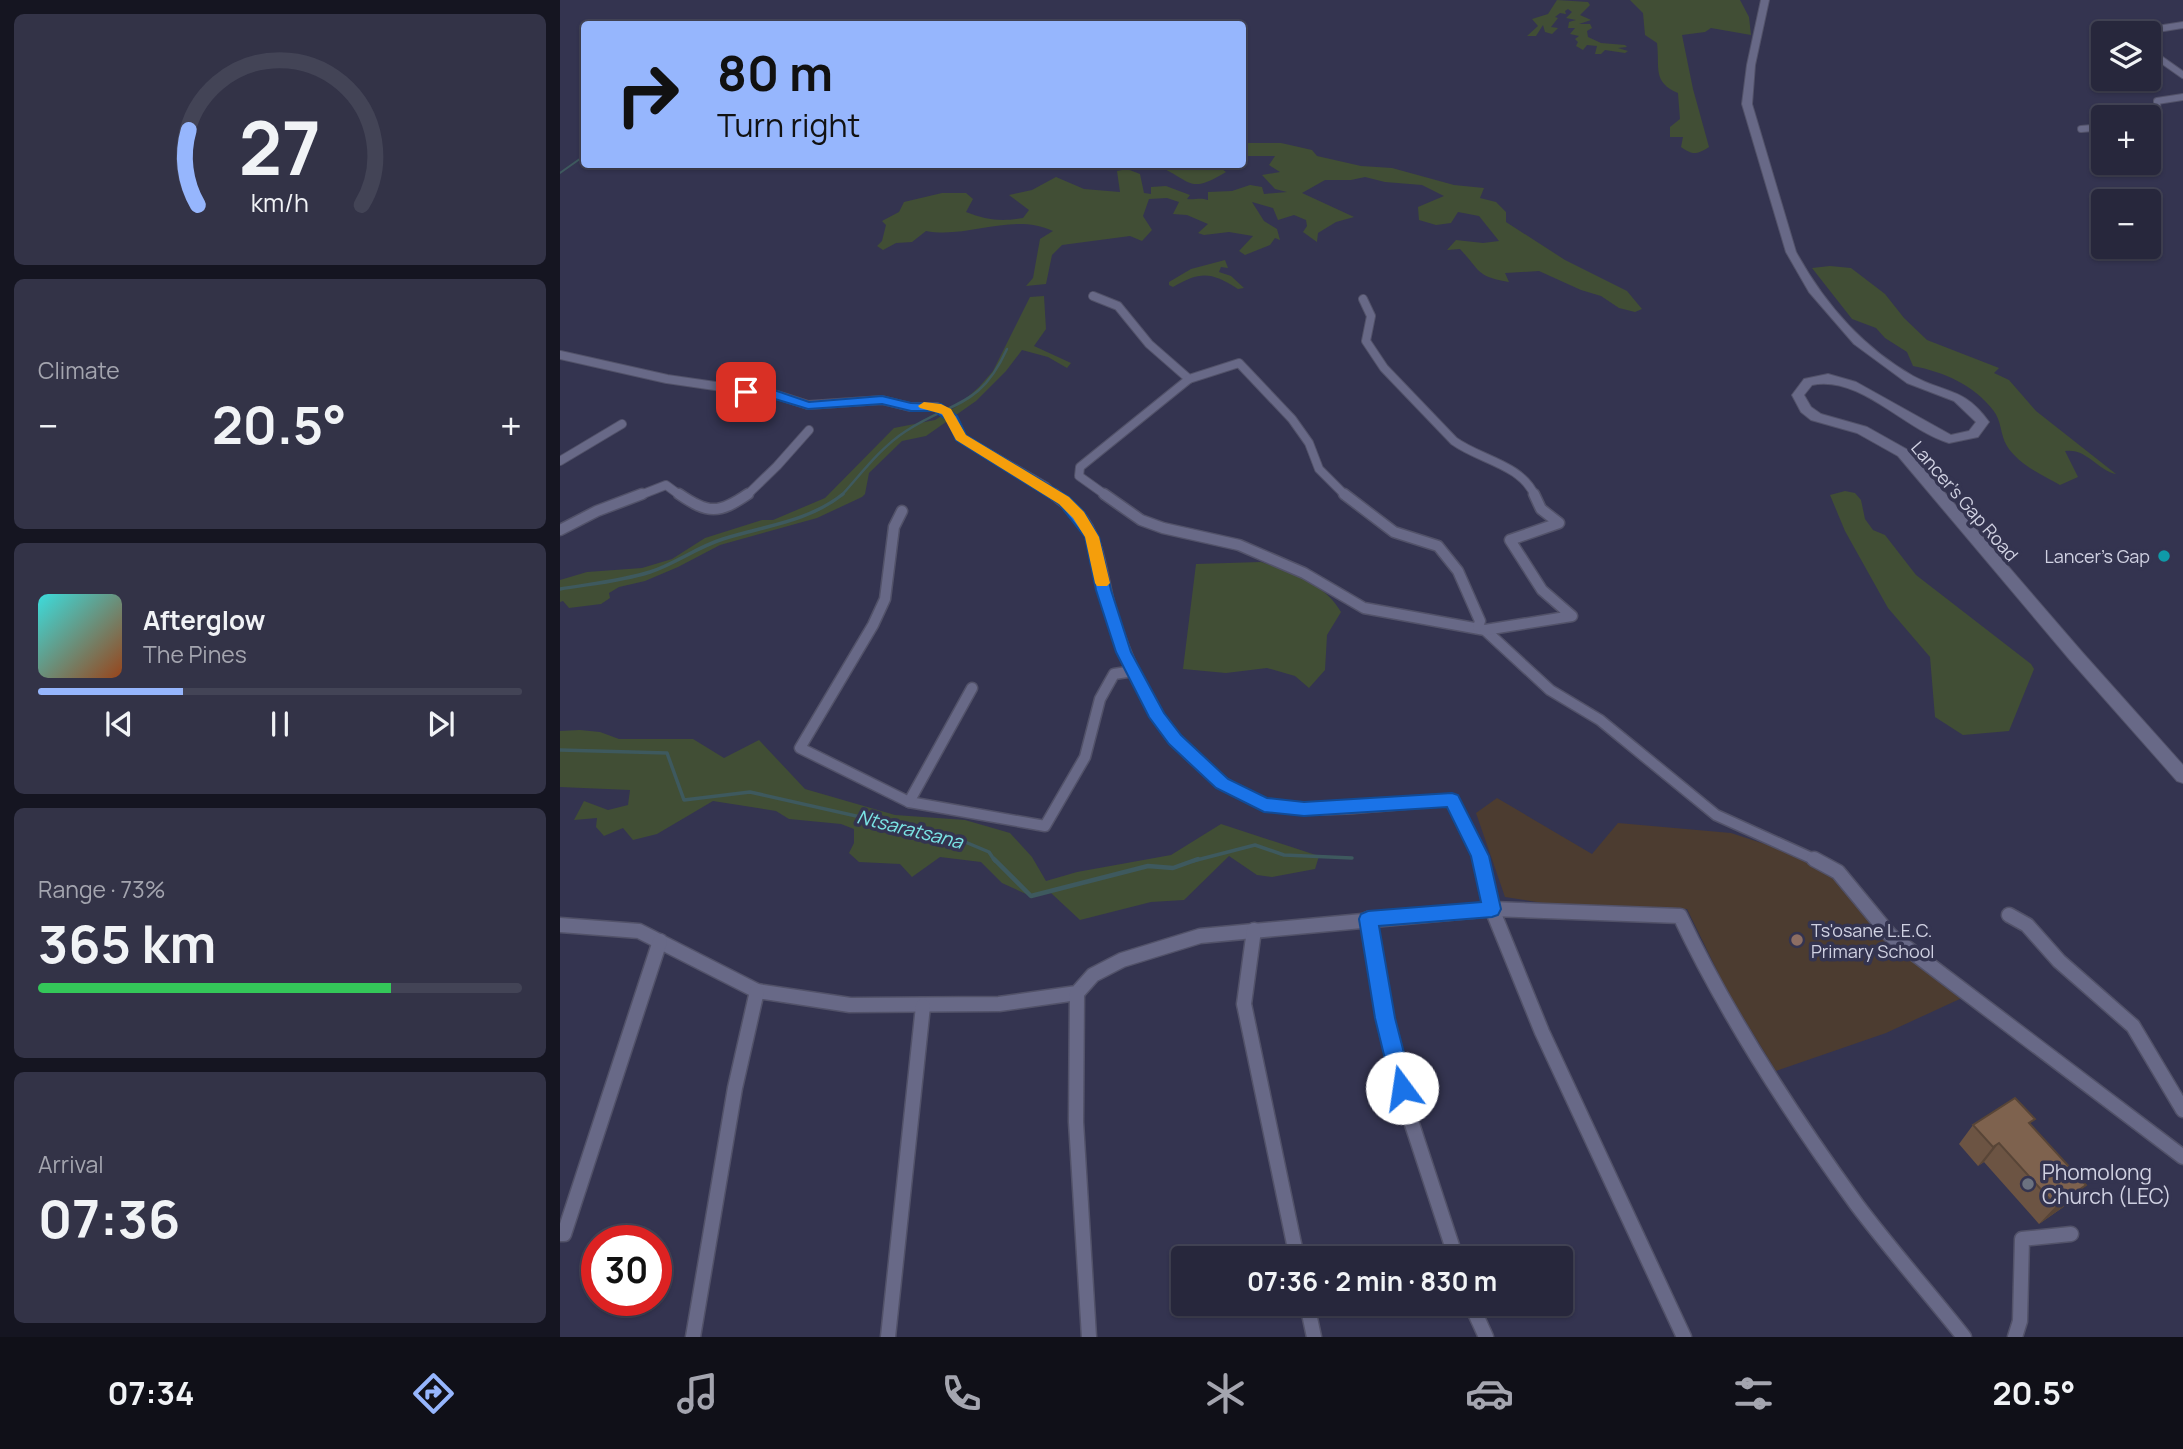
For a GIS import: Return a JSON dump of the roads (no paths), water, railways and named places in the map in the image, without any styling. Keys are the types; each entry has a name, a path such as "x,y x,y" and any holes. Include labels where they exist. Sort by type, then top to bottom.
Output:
{"main road":[{"name":"Lancer's Gap Road","path":"1765,0 1751,65 1748,104 1791,252 1799,269 1858,343 1880,361 1914,381 1962,398 1972,405 1983,422 1973,434 1949,439 1838,379 1808,382 1798,395 1806,409 1816,417 1863,430 1903,453 2183,776"}],"street":[{"path":"2161,28 2183,24"},
{"path":"2161,59 2183,75"},
{"path":"2157,105 2157,101 2183,97"},
{"path":"2081,129 2091,128"},
{"path":"1093,296 1118,306 1149,344 1189,379"},
{"path":"1239,363 1189,379 1080,467 1079,476 1141,520 1163,528 1239,545 1304,573 1364,608 1482,629 1572,616 1542,590 1510,540 1559,523 1541,509 1529,482 1489,458 1466,450 1454,441 1384,368 1366,341 1371,316 1363,299"},
{"path":"560,355 667,379 777,395 808,405 882,400 911,407 937,407 947,412 960,437 1045,486 1079,515 1092,537 1114,624 1124,652 1158,717 1175,739 1222,783 1264,805 1304,809 1452,800 1480,856 1492,909 1542,1032 1684,1337"},
{"path":"1231,356 1258,380 1306,437 1314,451 1319,470 1402,536 1425,539 1439,547 1458,569 1482,629 1550,690 1600,720 1655,768 1716,815 1795,849 1838,872 1890,935 2183,1157"},
{"path":"560,461 622,424"},
{"path":"560,530 597,511 666,485 704,509 718,510 734,503 757,486 809,430"},
{"path":"902,511 894,527 885,599 873,625 800,748 909,803 1045,826 1085,757 1100,699 1114,674 1134,671"},
{"path":"909,803 972,688"},
{"path":"1089,1337 1077,1170 1075,1046 1077,993 1093,975 1122,960 1200,936 1492,909 1680,916 1705,969 1785,1098 1857,1206 1964,1337"},
{"path":"2009,915 2027,925 2059,961 2133,1026 2162,1080 2183,1110"},
{"path":"1368,919 1385,1018 1408,1112 1452,1246"},
{"path":"560,925 588,929 621,928 650,933 660,941 757,991 850,1005 999,1004 1077,993"},
{"path":"1255,930 1244,1004 1294,1246"},
{"path":"560,1234 564,1234 660,941"},
{"path":"693,1337 735,1088 757,991"},
{"path":"888,1337 923,1006"},
{"path":"2015,1337 2020,1321 2022,1239 2071,1234"},
{"path":"1310,1316 1314,1337"},
{"path":"1476,1316 1486,1337"}],"waterway":[{"path":"560,173 581,158"},
{"path":"842,494 897,437 976,393 997,368 1007,349"},
{"path":"560,589 650,572 713,542 815,511 842,494"},
{"name":"Ntsaratsana","path":"560,750 667,753 684,800 750,792 958,839 989,852 995,861"},
{"name":"Ntsaratsana","path":"1193,861 1255,845 1284,855 1352,858"},
{"name":"Ntsaratsana","path":"994,859 1031,896 1148,866 1173,868 1198,859"}],"place":[{"name":"Lancer's Gap","path":"2164,556"},
{"name":"Ts'osane L.E.C. Primary School","path":"1797,940"},
{"name":"Phomolong Church (LEC)","path":"2028,1184"}]}
